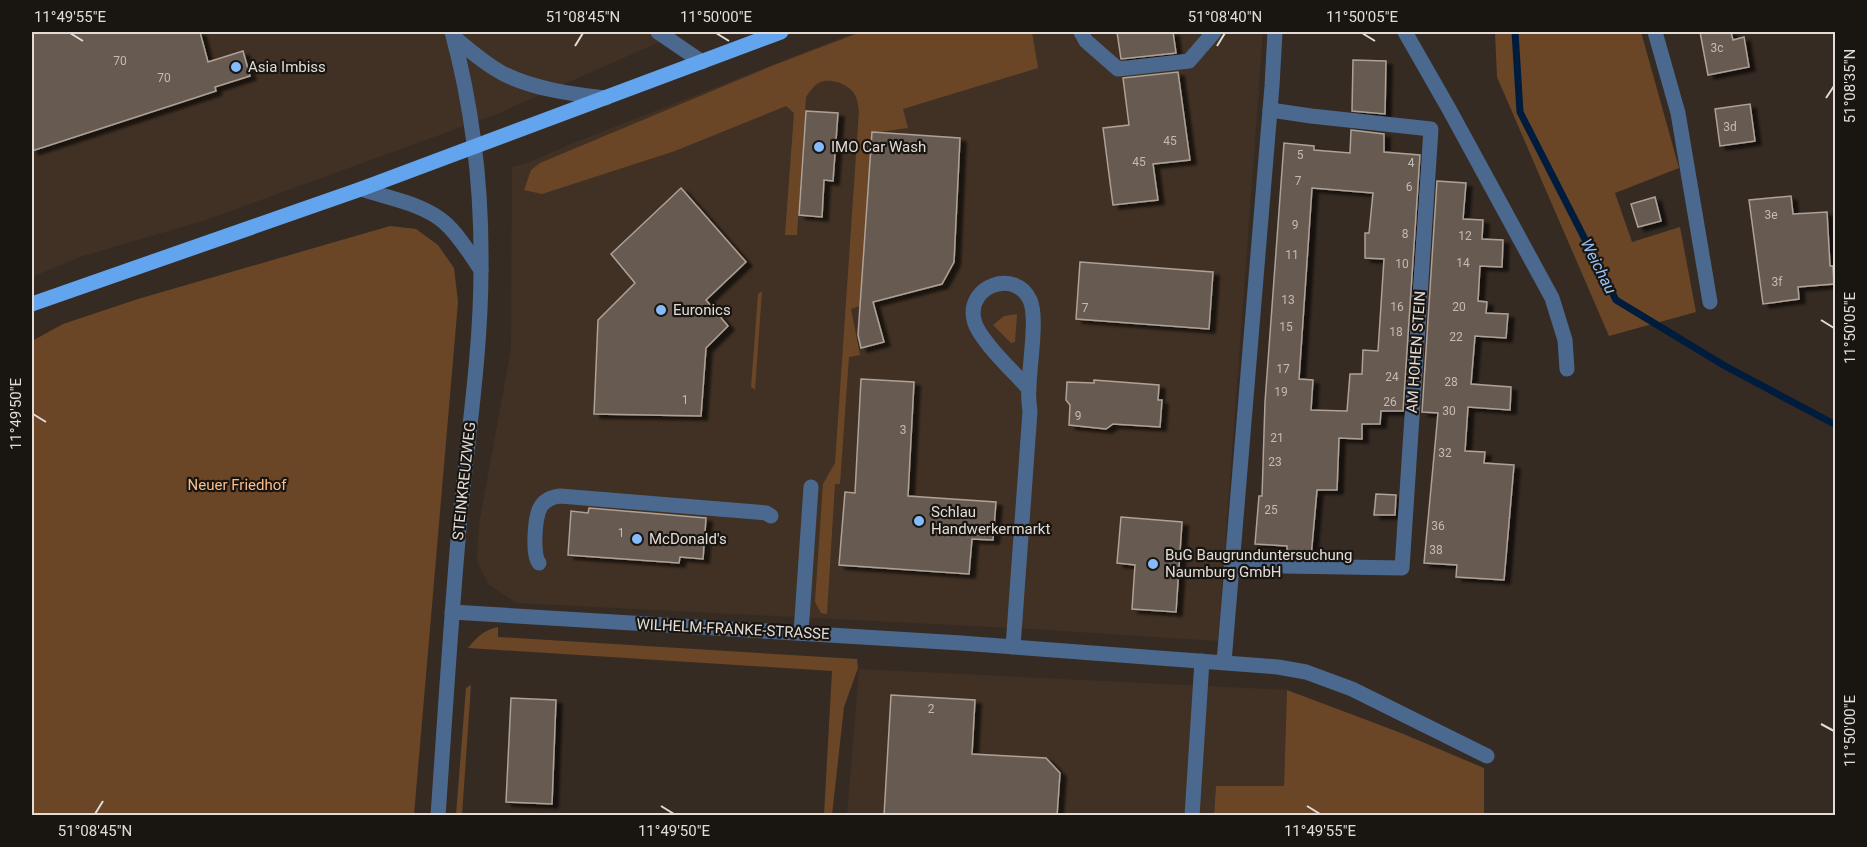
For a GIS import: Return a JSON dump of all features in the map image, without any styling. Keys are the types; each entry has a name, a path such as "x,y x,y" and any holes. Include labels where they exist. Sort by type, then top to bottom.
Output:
{"main road":[{"path":"32,304 361,189 781,32"}],"street":[{"path":"658,32 702,62"},
{"path":"1081,32 1086,41 1118,69 1189,61 1215,32"},
{"path":"1224,662 1275,32"},
{"path":"1405,32 1552,298 1565,340 1567,369"},
{"path":"1654,32 1678,113 1710,302"},
{"path":"453,34 480,59 512,77 560,91 606,98"},
{"name":"STEINKREUZWEG","path":"438,816 452,612 475,380 482,270 475,146 468,96 453,34"},
{"name":"AM HOHEN STEIN","path":"1231,566 1402,568 1431,129 1270,110"},
{"path":"361,189 418,208 442,220 456,234 482,270"},
{"path":"1013,647 1030,411 1033,312 1030,300 1022,289 1008,283 996,283 981,293 975,301 974,321 980,333 1029,388"},
{"path":"801,633 811,487"},
{"path":"539,563 535,555 539,508 551,498 560,496 756,512 771,516"},
{"name":"WILHELM-FRANKE-STRASSE","path":"452,612 1013,647 1278,667 1306,672 1352,689 1487,756"},
{"path":"1192,816 1202,661"}],"shaded area":[{"path":"32,32 682,32 497,114 206,220 83,256 32,277"},
{"path":"856,32 1263,32 1218,641 1032,629 517,603 489,585 477,561 479,524 511,349 512,167 530,162"},
{"path":"859,669 1287,690 1284,787 1216,786 1214,815 847,816"}],"green space":[{"path":"861,32 1032,32 1038,68 903,109 908,128 872,133 860,306 851,309 860,355 849,357 840,484 835,484 827,614 821,613 815,602 823,484 835,463 859,111 854,93 843,84 824,81 816,85 806,97 797,235 785,235 794,113 786,106 675,151 542,194 524,190 531,170 540,163 774,65"},
{"path":"1495,32 1641,32 1679,168 1615,193 1632,242 1680,227 1696,312 1609,336 1497,77"},
{"name":"Neuer Friedhof","path":"390,226 416,229 438,245 454,268 458,302 414,815 32,815 32,341 63,324 138,299"},
{"path":"762,291 755,390 751,387 758,294"},
{"path":"1017,314 1015,342 1011,343 993,325 1004,316"},
{"path":"498,627 498,637 857,659 858,668 844,707 832,815 824,815 832,671 468,648 481,634"},
{"path":"471,685 462,815 456,815 466,688"},
{"path":"1287,690 1401,733 1484,768 1484,815 1214,815 1216,786 1284,786"}],"building":[{"path":"32,32 200,32 208,62 243,51 250,76 215,87 216,91 32,151"},
{"path":"1117,32 1173,32 1176,53 1121,59"},
{"path":"1700,32 1731,32 1733,40 1744,37 1749,67 1708,75"},
{"path":"1353,60 1386,61 1385,114 1352,111"},
{"path":"1178,72 1190,160 1153,164 1158,200 1113,205 1103,128 1129,125 1123,78"},
{"path":"1750,104 1755,141 1720,146 1715,109"},
{"name":"IMO Car Wash","path":"806,111 838,113 833,181 824,180 822,217 799,215"},
{"path":"1351,130 1384,134 1384,152 1420,155 1403,411 1381,411 1380,424 1362,424 1362,439 1339,438 1337,490 1317,490 1311,557 1287,555 1287,546 1255,544 1259,496 1262,496 1265,402 1284,143 1314,146 1314,150 1350,153","holes":["1312,188 1373,193 1369,233 1365,233 1365,258 1384,259 1378,351 1363,350 1362,374 1350,374 1347,411 1311,410 1313,380 1299,379"]},
{"path":"872,132 960,138 954,262 942,284 873,302 884,342 861,348 858,335"},
{"path":"1437,181 1466,183 1463,219 1483,220 1482,239 1503,240 1502,267 1480,266 1478,301 1487,302 1486,313 1508,314 1506,338 1475,336 1471,384 1511,387 1510,410 1468,407 1465,451 1485,452 1484,463 1514,465 1504,580 1456,577 1457,565 1424,563 1438,413 1422,412"},
{"name":"Euronics","path":"681,188 746,262 706,300 728,326 706,348 701,416 594,414 598,320 635,283 611,254"},
{"path":"1791,196 1793,214 1827,212 1830,266 1833,266 1834,284 1798,287 1799,299 1763,304 1749,200"},
{"path":"1655,197 1661,221 1638,227 1631,204"},
{"path":"1080,262 1213,272 1209,329 1076,319"},
{"name":"Schlau Handwerkermarkt","path":"861,379 914,382 908,496 996,502 993,540 972,539 969,574 839,565 845,492 855,493"},
{"path":"1094,380 1159,385 1158,400 1162,400 1160,427 1113,424 1106,429 1069,425 1070,405 1066,400 1067,382 1094,383"},
{"path":"1376,494 1396,495 1395,515 1374,515"},
{"name":"McDonald's","path":"589,508 706,518 703,559 680,557 679,563 568,555 571,511 588,513"},
{"name":"BuG Baugrunduntersuchung Naumburg GmbH","path":"1121,517 1182,522 1176,612 1132,609 1135,565 1117,563"},
{"path":"891,695 975,700 972,754 1046,758 1060,773 1057,816 884,816"},
{"path":"511,698 556,700 552,804 506,802"}],"waterway":[{"name":"Weichau","path":"1515,32 1520,112 1616,300 1725,366 1836,425"}],"place":[{"name":"Asia Imbiss","path":"236,67"},
{"name":"IMO Car Wash","path":"819,147"},
{"name":"Euronics","path":"661,310"},
{"name":"Schlau Handwerkermarkt","path":"919,521"},
{"name":"McDonald's","path":"637,539"},
{"name":"BuG Baugrunduntersuchung Naumburg GmbH","path":"1153,564"}]}
